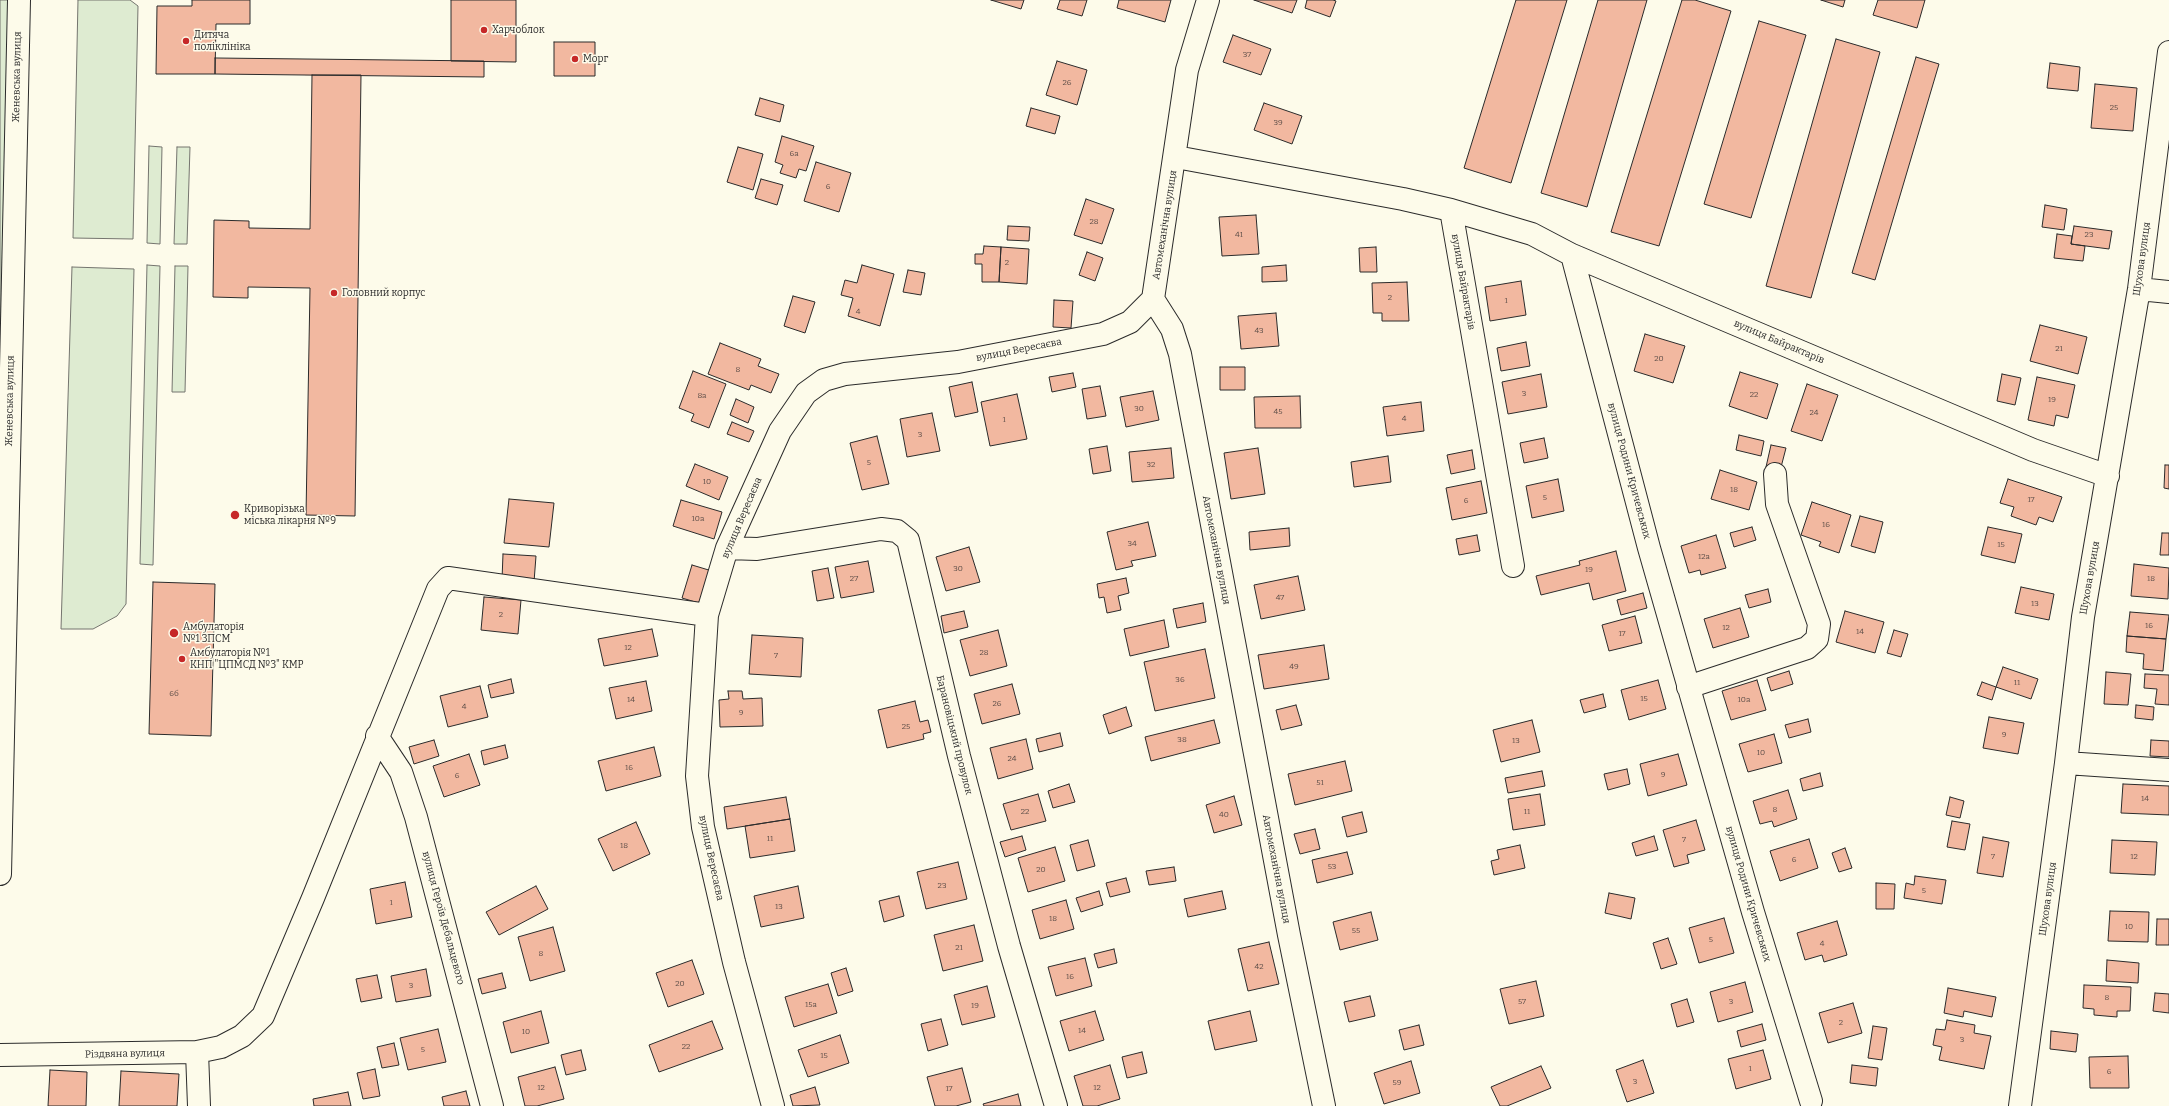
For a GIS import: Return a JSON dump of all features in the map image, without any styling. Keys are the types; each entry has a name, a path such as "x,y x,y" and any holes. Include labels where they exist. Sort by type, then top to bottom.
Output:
{"street":[{"name":"Женевська вулиця","path":"0,874 19,0"},
{"name":"Автомеханічна вулиця","path":"1208,0 1187,70 1176,156 1153,299 1172,329 1180,354 1289,935 1324,1106"},
{"name":"Шухова вулиця","path":"2020,1106 2084,618 2139,289 2169,52"},
{"name":"вулиця Байрактарів","path":"1176,156 1451,210 1532,234 1572,255 2034,450 2108,476"},
{"name":"вулиця Байрактарів","path":"1451,210 1513,566"},
{"name":"вулиця Родини Кричевських","path":"1572,255 1649,548 1806,1104"},
{"path":"2139,289 2169,292"},
{"name":"вулиця Вересаєва","path":"773,1106 734,962 703,827 697,776 707,615 727,548 780,431 806,393 824,380 845,374 958,362 1103,334 1130,322 1153,299"},
{"path":"1688,687 1807,648 1817,639 1819,624 1777,504 1775,474"},
{"name":"Барановіцький провулок","path":"727,548 757,549 881,529 897,531 908,540 958,756 1009,946 1056,1106"},
{"name":"Різдвяна вулиця","path":"0,1055 197,1052 221,1047 242,1036 263,1016 314,898 438,589 448,578 707,615"},
{"name":"вулиця Героїв Дебальцевого","path":"378,736 400,772 416,817 492,1106"},
{"path":"2066,763 2169,770"},
{"path":"197,1052 198,1106"}],"green space":[{"path":"0,0 19,0 0,874"},
{"path":"78,0 130,0 138,6 133,239 73,238"},
{"path":"149,146 162,147 160,244 147,243"},
{"path":"177,147 190,147 187,244 174,244"},
{"path":"147,265 160,266 153,565 140,564"},
{"path":"175,266 188,266 185,392 172,392"},
{"path":"72,267 134,269 126,604 117,616 93,629 61,629"}],"building":[{"name":"Дитяча поліклініка","path":"192,0 250,0 250,24 216,24 215,74 156,74 157,6 192,6"},
{"name":"Харчоблок","path":"451,0 516,0 516,62 451,61"},
{"path":"991,0 1024,0 1021,9"},
{"path":"1060,0 1087,0 1082,16 1057,9"},
{"path":"1119,0 1171,0 1165,22 1117,8"},
{"path":"1254,0 1297,0 1292,13"},
{"path":"1307,0 1336,1 1330,17 1305,8"},
{"path":"1516,0 1567,0 1511,183 1464,168"},
{"path":"1598,0 1647,0 1587,207 1541,193"},
{"path":"1682,0 1695,0 1731,11 1659,246 1611,232"},
{"path":"1821,0 1845,0 1843,7"},
{"path":"1878,0 1925,0 1917,28 1873,15"},
{"path":"1759,21 1806,35 1751,218 1704,204"},
{"path":"1233,35 1271,49 1261,75 1223,62"},
{"path":"1836,39 1880,52 1811,298 1766,286"},
{"name":"Морг","path":"554,42 595,42 595,76 554,76"},
{"path":"1916,57 1939,64 1875,280 1852,273"},
{"path":"215,58 484,61 484,77 215,74"},
{"path":"1057,61 1087,70 1077,105 1046,95"},
{"path":"2050,63 2080,67 2078,91 2047,88"},
{"name":"Головний корпус","path":"312,75 361,75 355,516 306,515 310,288 248,287 248,298 213,297 214,220 249,221 249,228 310,229"},
{"path":"2095,84 2137,88 2133,131 2091,128"},
{"path":"760,98 784,105 780,122 755,115"},
{"path":"1264,103 1302,116 1292,144 1254,130"},
{"path":"1031,108 1060,116 1055,134 1026,126"},
{"path":"782,136 814,146 806,171 799,169 796,178 780,173 783,165 775,162"},
{"path":"738,147 763,154 753,190 727,182"},
{"path":"816,162 851,173 839,212 804,201"},
{"path":"761,179 783,185 777,205 755,198"},
{"path":"1086,199 1114,209 1102,244 1074,235"},
{"path":"2045,205 2067,209 2064,230 2042,227"},
{"path":"1256,215 1259,254 1222,256 1219,217"},
{"path":"1008,226 1030,227 1029,241 1007,240"},
{"path":"2074,226 2112,231 2109,249 2071,244"},
{"path":"2057,234 2072,236 2071,244 2085,246 2083,261 2054,258"},
{"path":"984,246 1001,247 999,282 982,282 982,264 975,264 975,254 983,254"},
{"path":"1001,247 1029,249 1027,284 999,282"},
{"path":"1376,247 1377,272 1360,272 1359,248"},
{"path":"1087,252 1103,258 1095,281 1079,275"},
{"path":"862,265 894,274 880,326 848,316 853,298 841,295 845,280 857,283"},
{"path":"1286,265 1287,281 1262,282 1262,267"},
{"path":"908,270 925,273 921,295 903,292"},
{"path":"1521,281 1526,315 1490,321 1485,287"},
{"path":"1407,282 1409,321 1382,321 1382,313 1373,313 1372,283"},
{"path":"793,296 815,302 805,333 784,326"},
{"path":"1054,300 1073,301 1071,328 1053,327"},
{"path":"1276,313 1279,346 1241,349 1238,316"},
{"path":"2040,325 2087,337 2078,374 2030,361"},
{"path":"1645,334 1685,346 1673,383 1634,371"},
{"path":"1526,342 1530,366 1501,371 1497,348"},
{"path":"720,343 761,359 758,366 779,374 771,393 751,385 749,390 708,374"},
{"path":"1220,367 1245,367 1245,390 1220,390"},
{"path":"693,371 726,384 709,428 691,421 694,414 679,408"},
{"path":"1740,372 1778,384 1767,419 1729,406"},
{"path":"1073,373 1076,387 1052,392 1049,377"},
{"path":"1541,374 1547,407 1508,414 1502,382"},
{"path":"2002,374 2021,378 2015,405 1997,401"},
{"path":"2037,377 2075,385 2068,418 2056,415 2054,426 2028,420"},
{"path":"972,382 978,412 955,417 949,387"},
{"path":"1807,384 1838,395 1822,441 1791,431"},
{"path":"1100,386 1106,416 1087,419 1082,389"},
{"path":"1153,391 1159,420 1126,427 1120,397"},
{"path":"1017,394 1027,439 990,446 981,402"},
{"path":"1300,396 1301,428 1255,428 1254,397"},
{"path":"736,399 754,407 748,423 730,415"},
{"path":"1421,402 1424,431 1387,436 1383,407"},
{"path":"932,413 940,451 907,457 900,419"},
{"path":"732,422 754,431 749,442 727,434"},
{"path":"1739,435 1764,441 1761,456 1736,450"},
{"path":"877,436 889,484 862,490 850,443"},
{"path":"1544,438 1548,458 1524,463 1520,443"},
{"path":"1771,445 1786,448 1780,471 1766,467"},
{"path":"1107,446 1111,471 1093,474 1089,449"},
{"path":"1171,448 1174,478 1132,482 1129,452"},
{"path":"1258,448 1265,494 1231,499 1224,453"},
{"path":"1472,450 1475,469 1451,474 1447,455"},
{"path":"1388,456 1391,482 1354,487 1351,462"},
{"path":"695,464 728,477 719,500 686,486"},
{"path":"2165,465 2169,465 2169,489 2164,488"},
{"path":"1720,470 1757,482 1749,510 1711,499"},
{"path":"1558,479 1564,511 1532,518 1526,486"},
{"path":"2008,479 2062,497 2053,522 2039,517 2036,525 2011,516 2014,507 2000,503"},
{"path":"1481,481 1487,513 1452,520 1446,488"},
{"path":"509,499 554,503 549,547 504,543"},
{"path":"681,500 722,512 714,539 673,526"},
{"path":"1812,502 1851,515 1839,553 1819,546 1821,542 1801,535"},
{"path":"1860,516 1883,522 1875,553 1851,546"},
{"path":"1148,522 1156,556 1131,561 1133,566 1116,570 1107,532"},
{"path":"1752,527 1756,540 1734,547 1730,533"},
{"path":"1988,527 2022,534 2015,563 1981,555"},
{"path":"1289,528 1290,546 1250,550 1249,532"},
{"path":"2162,533 2169,533 2169,555 2160,555"},
{"path":"1477,535 1480,551 1459,555 1456,539"},
{"path":"1716,535 1726,568 1701,575 1700,570 1689,573 1681,546"},
{"path":"969,547 980,582 946,591 936,557"},
{"path":"1616,551 1626,591 1593,600 1589,583 1541,595 1536,576 1580,565 1579,561"},
{"path":"503,554 536,556 534,582 502,580"},
{"path":"868,561 874,592 841,598 835,567"},
{"path":"2134,564 2169,568 2168,599 2131,596"},
{"path":"692,565 712,571 702,604 682,598"},
{"path":"828,568 834,598 817,601 812,571"},
{"path":"1298,576 1305,610 1261,619 1254,585"},
{"path":"1126,578 1129,593 1118,596 1121,610 1107,613 1104,597 1099,598 1097,584"},
{"name":"Амбулаторія №1 КНП \"ЦПМСД №3\" КМР","path":"153,582 215,584 211,736 149,734"},
{"path":"2021,587 2054,594 2049,620 2015,613"},
{"path":"1768,589 1771,602 1749,608 1745,595"},
{"path":"1643,593 1647,608 1621,615 1617,600"},
{"path":"484,597 521,600 518,634 481,630"},
{"path":"1203,603 1206,622 1177,628 1173,609"},
{"path":"1740,608 1749,637 1713,648 1704,619"},
{"path":"964,611 968,627 944,633 941,616"},
{"path":"1845,611 1884,622 1875,653 1836,642"},
{"path":"2130,612 2169,615 2166,639 2127,636"},
{"path":"1635,616 1642,643 1609,651 1602,625"},
{"path":"1164,620 1169,647 1130,656 1124,629"},
{"path":"652,629 658,656 604,666 598,639"},
{"path":"998,630 1007,666 970,676 960,640"},
{"path":"1894,630 1908,634 1901,657 1887,653"},
{"path":"752,635 803,638 801,677 749,674"},
{"path":"2127,636 2166,639 2163,671 2143,669 2144,654 2126,652"},
{"path":"1324,645 1329,679 1264,689 1258,655"},
{"path":"1205,649 1215,698 1155,711 1144,662"},
{"path":"2003,667 2038,679 2031,699 1996,687"},
{"path":"1789,671 1793,684 1771,691 1767,678"},
{"path":"2106,672 2131,674 2128,705 2104,704"},
{"path":"2145,674 2169,675 2169,705 2155,704 2157,689 2144,688"},
{"path":"511,679 514,693 491,698 488,685"},
{"path":"1658,680 1666,709 1629,720 1621,690"},
{"path":"1757,680 1766,710 1731,720 1722,691"},
{"path":"646,681 652,711 616,719 609,688"},
{"path":"1982,682 1996,687 1992,700 1977,695"},
{"path":"1012,684 1020,714 982,724 974,694"},
{"path":"480,686 488,717 448,727 440,696"},
{"path":"728,691 742,691 743,699 762,698 763,726 720,727 719,700 729,699"},
{"path":"1603,694 1606,707 1584,713 1580,700"},
{"path":"915,701 920,722 928,720 931,732 923,734 924,739 887,748 878,710"},
{"path":"1296,705 1302,725 1281,730 1276,710"},
{"path":"2136,705 2154,707 2153,720 2135,718"},
{"path":"1126,707 1132,726 1109,734 1103,715"},
{"path":"1989,717 2024,723 2018,754 1983,748"},
{"path":"1808,719 1811,732 1789,738 1785,725"},
{"path":"1214,720 1220,743 1151,761 1145,737"},
{"path":"1532,720 1540,752 1501,762 1493,730"},
{"path":"1060,733 1063,746 1039,752 1036,739"},
{"path":"1774,734 1782,763 1748,772 1739,744"},
{"path":"1026,739 1033,769 998,779 990,748"},
{"path":"434,740 439,756 414,764 409,747"},
{"path":"2151,740 2169,741 2169,757 2150,756"},
{"path":"505,745 508,758 484,765 481,751"},
{"path":"654,747 661,776 606,791 598,761"},
{"path":"469,754 480,785 444,797 433,766"},
{"path":"1678,754 1687,785 1648,796 1640,764"},
{"path":"1345,761 1352,791 1295,805 1288,774"},
{"path":"1627,769 1630,784 1608,790 1604,774"},
{"path":"1542,771 1545,786 1508,793 1505,778"},
{"path":"1820,773 1823,786 1803,791 1800,779"},
{"path":"1069,784 1075,802 1053,808 1048,791"},
{"path":"2123,784 2169,786 2169,815 2121,813"},
{"path":"1788,790 1797,819 1774,827 1772,821 1760,824 1753,801"},
{"path":"1038,794 1046,821 1011,830 1003,804"},
{"path":"1540,794 1545,825 1513,830 1508,799"},
{"path":"1234,796 1242,825 1214,833 1206,805"},
{"path":"786,797 790,819 727,829 724,807"},
{"path":"1950,797 1964,801 1960,818 1946,815"},
{"path":"1362,812 1367,832 1347,837 1342,817"},
{"path":"790,819 795,851 750,858 745,826"},
{"path":"1696,820 1705,850 1687,855 1689,863 1674,867 1663,830"},
{"path":"1952,821 1970,824 1965,850 1947,847"},
{"path":"636,822 650,854 613,871 598,839"},
{"path":"1315,829 1320,849 1300,854 1294,834"},
{"path":"1022,836 1026,850 1005,857 1000,842"},
{"path":"1654,836 1658,850 1636,856 1632,843"},
{"path":"1983,837 2009,842 2003,877 1977,873"},
{"path":"1809,839 1818,868 1780,881 1770,851"},
{"path":"1088,840 1095,866 1077,871 1070,845"},
{"path":"2112,840 2157,842 2155,875 2110,873"},
{"path":"1520,845 1525,868 1494,875 1491,861 1499,859 1497,850"},
{"path":"1055,847 1065,881 1028,892 1018,858"},
{"path":"1845,848 1852,868 1839,872 1832,853"},
{"path":"1347,852 1353,874 1317,883 1312,860"},
{"path":"958,862 967,899 926,909 917,872"},
{"path":"1174,867 1176,881 1149,885 1146,871"},
{"path":"1915,876 1946,880 1942,904 1904,898 1906,883 1914,885"},
{"path":"1126,878 1130,892 1110,897 1106,883"},
{"path":"405,882 412,917 376,924 370,889"},
{"path":"1876,883 1895,884 1894,909 1876,909"},
{"path":"536,886 548,909 499,935 486,912"},
{"path":"798,886 804,918 761,927 754,896"},
{"path":"1099,891 1103,905 1081,912 1076,898"},
{"path":"1222,891 1226,909 1188,917 1184,899"},
{"path":"1609,893 1635,898 1631,919 1605,913"},
{"path":"899,896 904,916 884,922 879,901"},
{"path":"1066,900 1074,929 1040,939 1032,910"},
{"path":"2110,911 2149,912 2148,942 2108,941"},
{"path":"1371,912 1378,940 1340,950 1333,922"},
{"path":"1724,918 1734,953 1699,963 1689,928"},
{"path":"2157,919 2169,919 2169,945 2156,945"},
{"path":"1837,921 1847,955 1824,962 1822,955 1805,960 1797,933"},
{"path":"974,925 983,961 943,971 934,935"},
{"path":"553,927 565,971 530,981 518,937"},
{"path":"1668,938 1677,964 1661,969 1653,943"},
{"path":"1269,942 1279,984 1248,991 1238,949"},
{"path":"1114,949 1117,963 1098,968 1094,954"},
{"path":"1085,958 1092,986 1056,996 1048,967"},
{"path":"692,960 704,994 668,1007 656,973"},
{"path":"2107,960 2139,963 2138,983 2106,981"},
{"path":"846,968 853,991 838,996 831,973"},
{"path":"426,969 431,996 396,1002 391,976"},
{"path":"502,973 506,988 482,994 478,979"},
{"path":"377,975 382,998 361,1002 356,979"},
{"path":"1536,981 1544,1016 1509,1024 1500,989"},
{"path":"1745,982 1753,1012 1718,1022 1710,992"},
{"path":"828,984 837,1013 794,1027 785,997"},
{"path":"2084,985 2131,987 2130,1011 2117,1011 2117,1017 2094,1015 2094,1009 2083,1008"},
{"path":"987,986 995,1017 962,1025 954,995"},
{"path":"1948,988 1996,997 1992,1017 1964,1011 1963,1017 1944,1013"},
{"path":"2155,993 2169,994 2169,1013 2153,1011"},
{"path":"1370,996 1375,1016 1349,1022 1344,1002"},
{"path":"1687,999 1694,1022 1677,1027 1671,1004"},
{"path":"1853,1003 1862,1033 1828,1043 1819,1013"},
{"path":"541,1011 549,1043 511,1053 503,1022"},
{"path":"1095,1011 1104,1040 1069,1051 1060,1021"},
{"path":"1250,1011 1257,1041 1215,1050 1208,1021"},
{"path":"941,1019 948,1045 928,1051 921,1024"},
{"path":"1947,1020 1975,1025 1974,1033 1991,1036 1984,1069 1939,1060 1942,1047 1933,1045 1936,1029 1945,1030"},
{"path":"712,1021 723,1049 659,1072 649,1045"},
{"path":"1762,1024 1766,1040 1741,1047 1737,1031"},
{"path":"1419,1025 1424,1045 1404,1050 1399,1030"},
{"path":"1873,1026 1887,1028 1882,1060 1868,1058"},
{"path":"438,1029 446,1062 408,1070 400,1038"},
{"path":"2051,1031 2078,1034 2076,1052 2050,1049"},
{"path":"840,1035 849,1063 808,1077 798,1050"},
{"path":"394,1043 399,1065 382,1068 377,1047"},
{"path":"581,1050 586,1070 566,1075 561,1055"},
{"path":"1763,1050 1771,1079 1736,1089 1728,1059"},
{"path":"1142,1052 1147,1073 1127,1078 1122,1057"},
{"path":"2128,1056 2129,1088 2090,1088 2089,1057"},
{"path":"1643,1060 1654,1093 1627,1102 1616,1070"},
{"path":"1411,1061 1420,1093 1384,1104 1374,1073"},
{"path":"1110,1065 1120,1099 1097,1106 1083,1106 1074,1076"},
{"path":"1852,1065 1878,1068 1876,1086 1850,1083"},
{"path":"1541,1066 1551,1088 1507,1106 1500,1106 1491,1087"},
{"path":"555,1067 564,1099 537,1106 525,1106 518,1077"},
{"path":"962,1068 971,1102 956,1106 935,1106 927,1077"},
{"path":"375,1069 380,1096 363,1099 357,1073"},
{"path":"50,1070 87,1072 86,1106 48,1106"},
{"path":"121,1071 179,1074 177,1106 119,1106"},
{"path":"815,1087 820,1105 793,1106 790,1095"},
{"path":"466,1091 470,1106 444,1106 442,1097"},
{"path":"348,1092 351,1106 314,1106 313,1099"},
{"path":"1018,1094 1021,1106 984,1106 983,1104"}],"place":[{"name":"Харчоблок","path":"484,30"},
{"name":"Дитяча поліклініка","path":"186,41"},
{"name":"Морг","path":"575,59"},
{"name":"Головний корпус","path":"334,293"},
{"name":"Криворізька міська лікарня №9","path":"235,515"},
{"name":"Амбулаторія №1 ЗПСМ","path":"174,633"},
{"name":"Амбулаторія №1 КНП \"ЦПМСД №3\" КМР","path":"182,659"}]}
